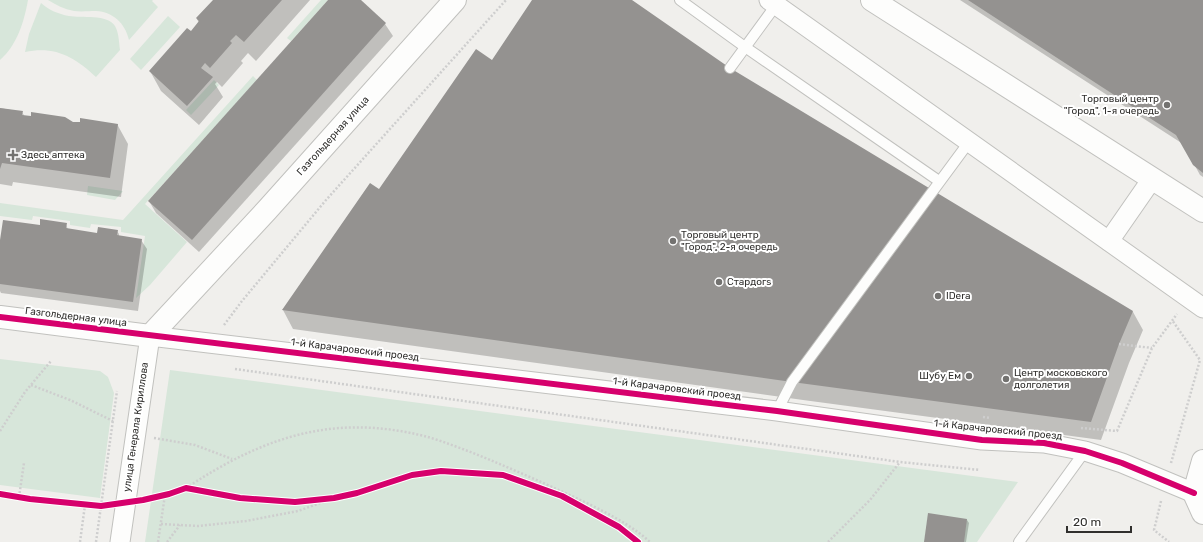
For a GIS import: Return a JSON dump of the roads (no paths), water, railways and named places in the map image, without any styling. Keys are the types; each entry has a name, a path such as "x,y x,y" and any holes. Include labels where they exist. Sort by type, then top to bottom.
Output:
{"street":[{"name":"Газгольдерная улица","path":"0,317 150,336 267,210 429,27 455,0"},
{"path":"872,0 1203,211"},
{"path":"773,2 1196,303"},
{"path":"1109,241 1152,179"},
{"name":"1-й Карачаровский проезд","path":"150,336 777,411 982,440 1044,443 1085,451 1122,463 1194,493"},
{"name":"улица Генерала Кириллова","path":"120,542 150,336"},
{"path":"1203,461 1194,493 1203,513"}],"lane":[{"path":"680,0 745,47 939,181"},
{"path":"730,68 773,2"},
{"path":"777,411 792,382 969,142"},
{"path":"1019,542 1085,451"}],"place":[{"name":"Торговый центр \"Город\", 1-я очередь","path":"1167,105"},
{"name":"Здесь аптека","path":"13,155"},
{"name":"Торговый центр \"Город\", 2-я очередь","path":"673,241"},
{"name":"Стардогs","path":"719,282"},
{"name":"IDera","path":"938,296"},
{"name":"Шубу Ем","path":"969,376"},
{"name":"Центр московского долголетия","path":"1006,379"}]}
